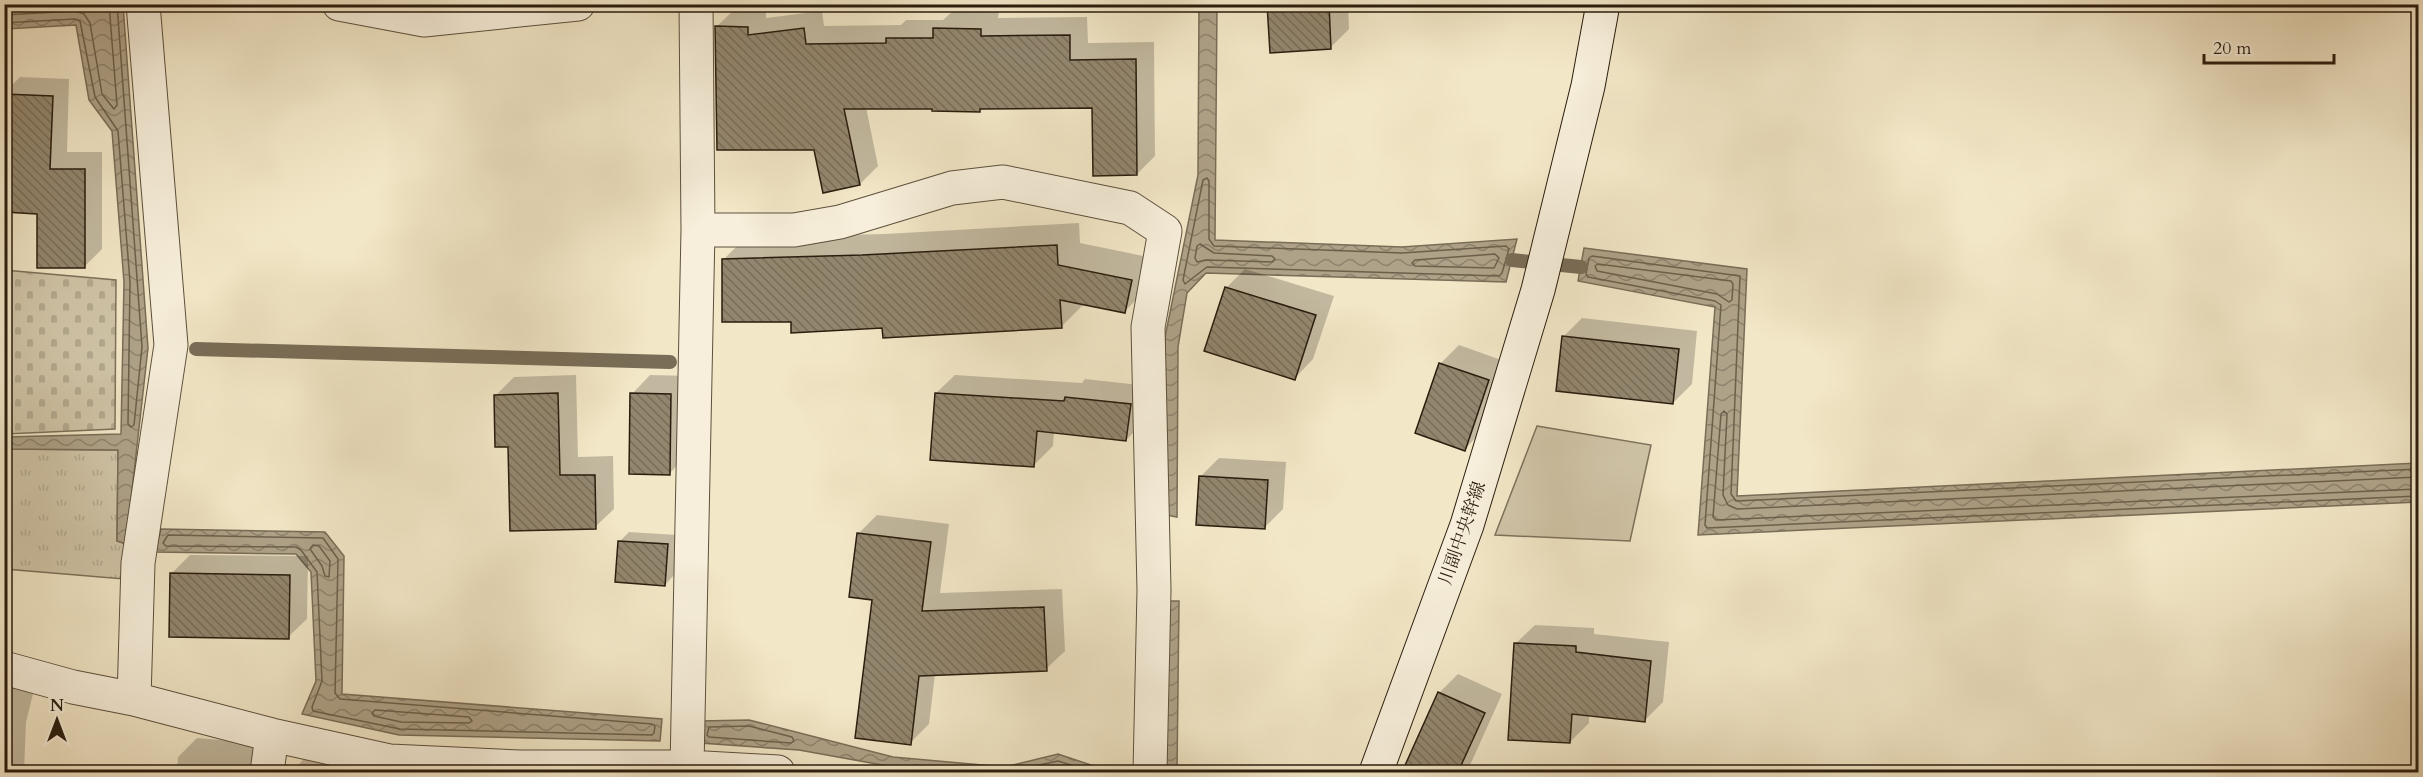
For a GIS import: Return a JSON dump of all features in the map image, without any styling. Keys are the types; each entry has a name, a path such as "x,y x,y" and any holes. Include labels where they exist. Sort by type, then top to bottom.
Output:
{"street":[{"path":"134,699 138,563 171,345 143,4"},
{"path":"339,4 425,12 578,4"},
{"path":"687,766 698,230 696,4"},
{"name":"川副中央幹線","path":"1376,772 1467,525 1538,291 1588,86 1603,4"},
{"path":"698,230 794,230 840,222 952,188 1003,182 1130,208 1165,231 1148,327 1154,590 1150,772"},
{"path":"4,668 272,735 390,761 520,770 687,766 778,772"},
{"path":"267,772 272,735"}],"green space":[{"path":"4,270 116,280 115,429 5,434"},
{"path":"1537,426 1651,445 1630,541 1495,535"},
{"path":"4,449 118,450 117,541 126,544 124,579 5,569"}],"water":[{"path":"5,5 123,5 148,348 126,544 117,541 118,450 5,449 5,437 121,434 124,282 112,131 89,100 76,25 5,29"},
{"path":"1199,5 1217,5 1215,240 1402,247 1517,239 1506,282 1206,273 1187,293 1178,347 1177,517 1161,514 1165,337 1198,175"},
{"path":"1584,248 1747,269 1737,496 2418,463 2418,502 1698,535 1715,307 1578,281"},
{"path":"161,529 325,532 344,556 342,694 662,719 660,741 399,735 302,714 316,681 311,572 296,554 155,552"},
{"path":"1165,601 1179,601 1177,772 1162,772"},
{"path":"749,720 893,757 1005,767 1058,754 1112,772 921,772 799,750 700,743 701,721"}],"building":[{"path":"1267,4 1329,4 1331,49 1270,53"},
{"path":"715,26 748,27 748,35 804,28 806,44 886,43 886,38 933,38 933,28 981,29 981,36 1070,35 1070,60 1136,59 1137,175 1093,176 1092,108 980,109 980,112 932,111 932,109 844,109 860,185 823,193 814,150 717,150"},
{"path":"4,94 53,96 50,169 85,169 85,268 37,268 37,214 4,212"},
{"path":"1057,245 1058,265 1132,280 1125,313 1060,300 1062,328 883,338 882,328 791,333 791,322 722,322 722,259 862,255"},
{"path":"1225,287 1316,315 1295,380 1204,351"},
{"path":"1562,336 1679,349 1673,404 1556,391"},
{"path":"1439,363 1489,380 1465,451 1415,433"},
{"path":"558,393 560,475 595,475 596,529 510,531 508,447 495,447 494,395"},
{"path":"630,393 671,394 670,475 629,474"},
{"path":"935,393 1064,401 1065,397 1131,404 1126,441 1037,431 1034,467 930,460"},
{"path":"1199,476 1268,480 1265,529 1196,525"},
{"path":"857,533 931,542 922,611 1044,607 1047,671 919,676 911,745 855,738 872,600 849,597"},
{"path":"618,541 668,544 665,586 615,582"},
{"path":"170,573 290,575 289,639 169,637"},
{"path":"1514,643 1576,646 1576,652 1651,661 1645,722 1572,714 1570,743 1508,740"},
{"path":"1438,692 1485,713 1458,772 1402,772"}],"waterway":[{"path":"1512,260 1581,267"},
{"path":"196,349 670,362"}]}
